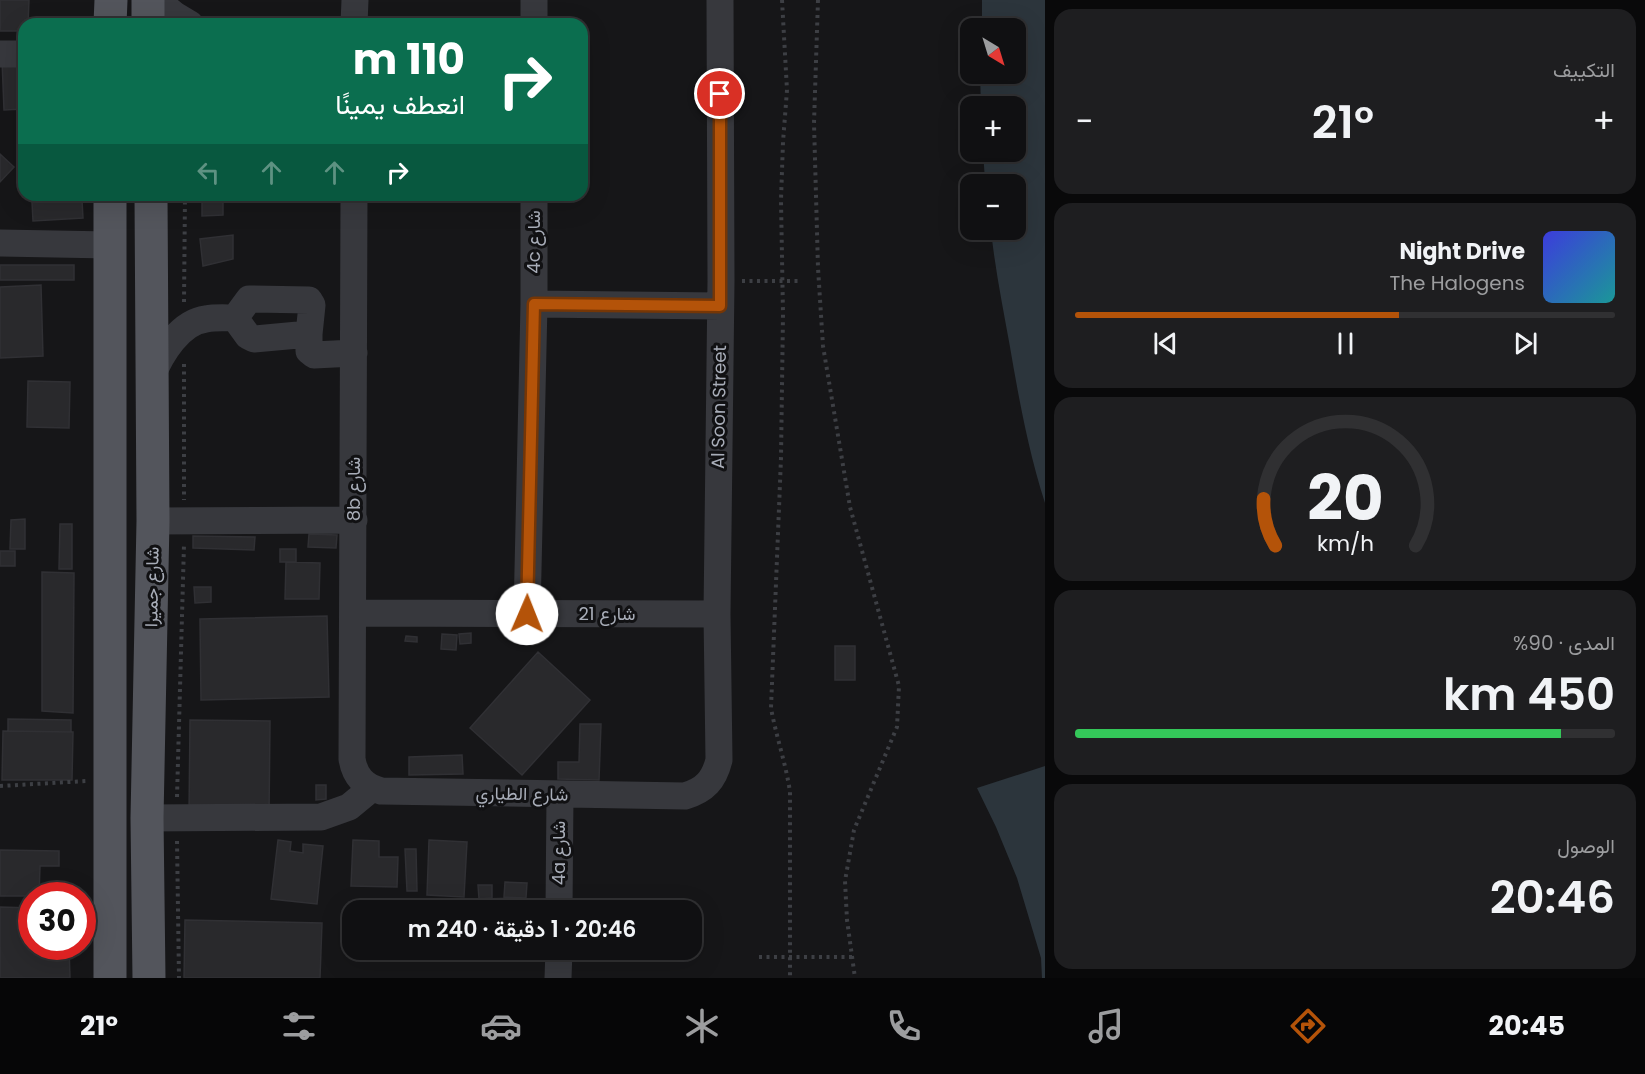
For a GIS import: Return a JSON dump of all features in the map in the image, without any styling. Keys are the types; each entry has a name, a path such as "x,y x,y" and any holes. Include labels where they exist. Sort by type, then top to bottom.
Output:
{"main road":[{"path":"110,18 111,0"},
{"path":"110,201 110,978"},
{"name":"شارع جميرا","path":"148,978 162,818 169,521 152,376 151,201"}],"street":[{"path":"354,18 355,0"},
{"path":"534,0 534,18"},
{"name":"Al Soon Street","path":"685,796 696,793 704,787 716,770 719,760 717,614 720,0"},
{"path":"149,5 180,18"},
{"path":"0,54 18,54"},
{"name":"8b شارع","path":"354,201 352,759 353,767 366,785"},
{"name":"4c شارع","path":"527,614 534,201"},
{"path":"0,243 110,245"},
{"path":"534,304 720,294"},
{"path":"236,318 249,299 309,300 312,304 309,351 314,355 354,353"},
{"path":"152,376 166,348 183,329 204,319 236,318"},
{"path":"236,318 248,336 254,339 309,334"},
{"path":"169,521 354,520"},
{"name":"شارع 21","path":"352,613 717,614"},
{"path":"162,818 321,817 349,807 361,799 366,785"},
{"name":"شارع الطياري","path":"366,785 390,792 685,796"},
{"name":"4a شارع","path":"559,900 560,795"},
{"path":"558,978 559,960"}],"path":[{"path":"782,0 787,90 781,200 783,281 781,458 771,708 787,770 790,792 790,978"},
{"path":"818,0 814,123 818,268 823,346 850,507 899,686 897,727 854,830 845,881 847,920 855,978"},
{"path":"179,978 162,818 169,521 183,329 185,201"},
{"path":"720,294 783,281 801,281"},
{"path":"0,786 110,780"},
{"path":"759,957 852,957"}],"shaded area":[{"path":"982,0 1045,0 1045,503 1021,406 992,240 1026,240 1026,174 984,174 984,162 1026,162 1026,96 981,96 980,84 1026,84 1026,18 982,18"},
{"path":"1045,766 1045,978 1042,978 1041,958 1017,878 977,788"}],"building":[{"path":"0,0 29,0 28,18 18,18 18,31 0,31"},
{"path":"18,59 18,109 4,110 2,60"},
{"path":"0,154 14,167 0,182"},
{"path":"82,201 83,218 33,221 32,202"},
{"path":"202,201 223,201 223,215 202,216"},
{"path":"233,235 233,259 203,266 200,239"},
{"path":"0,265 74,265 74,280 0,280"},
{"path":"41,285 43,356 0,358 0,287"},
{"path":"28,381 70,382 69,428 27,427"},
{"path":"25,519 25,549 10,549 11,520"},
{"path":"60,524 72,524 72,569 59,569"},
{"path":"309,534 337,535 336,548 308,547"},
{"path":"193,536 255,537 254,550 193,548"},
{"path":"280,549 296,549 296,562 280,562"},
{"path":"0,551 15,551 15,566 0,566"},
{"path":"286,562 320,563 319,599 285,599"},
{"path":"42,572 74,573 73,713 42,711"},
{"path":"194,587 211,587 211,602 195,603"},
{"path":"327,616 329,697 201,700 200,619"},
{"path":"471,633 471,643 460,644 459,634"},
{"path":"442,634 457,635 456,650 441,649"},
{"path":"406,636 417,637 417,642 405,641"},
{"path":"835,646 855,646 855,680 835,680"},
{"path":"538,652 590,700 522,775 470,728"},
{"path":"8,719 71,720 71,732 8,731"},
{"path":"190,720 270,721 269,817 189,816"},
{"path":"580,724 601,724 599,780 558,779 558,762 579,762"},
{"path":"3,731 73,732 72,780 2,780"},
{"path":"462,755 463,774 409,775 409,757"},
{"path":"316,785 326,785 326,799 316,800"},
{"path":"278,840 291,842 290,851 303,853 303,844 323,846 317,904 271,899"},
{"path":"353,840 379,841 379,857 398,857 397,887 351,886"},
{"path":"429,840 467,842 464,897 427,895"},
{"path":"405,849 416,849 417,891 407,891"},
{"path":"0,850 59,851 59,866 40,866 39,882 18,882 18,896 0,896"},
{"path":"505,882 527,883 526,898 504,897"},
{"path":"478,885 492,885 492,898 479,899"},
{"path":"526,898 526,900 483,900"},
{"path":"0,907 18,908 18,960 69,960 70,978 0,978"},
{"path":"185,920 322,923 320,978 184,978"}],"route":[{"path":"527,614 534,304 720,306 720,94"}]}
